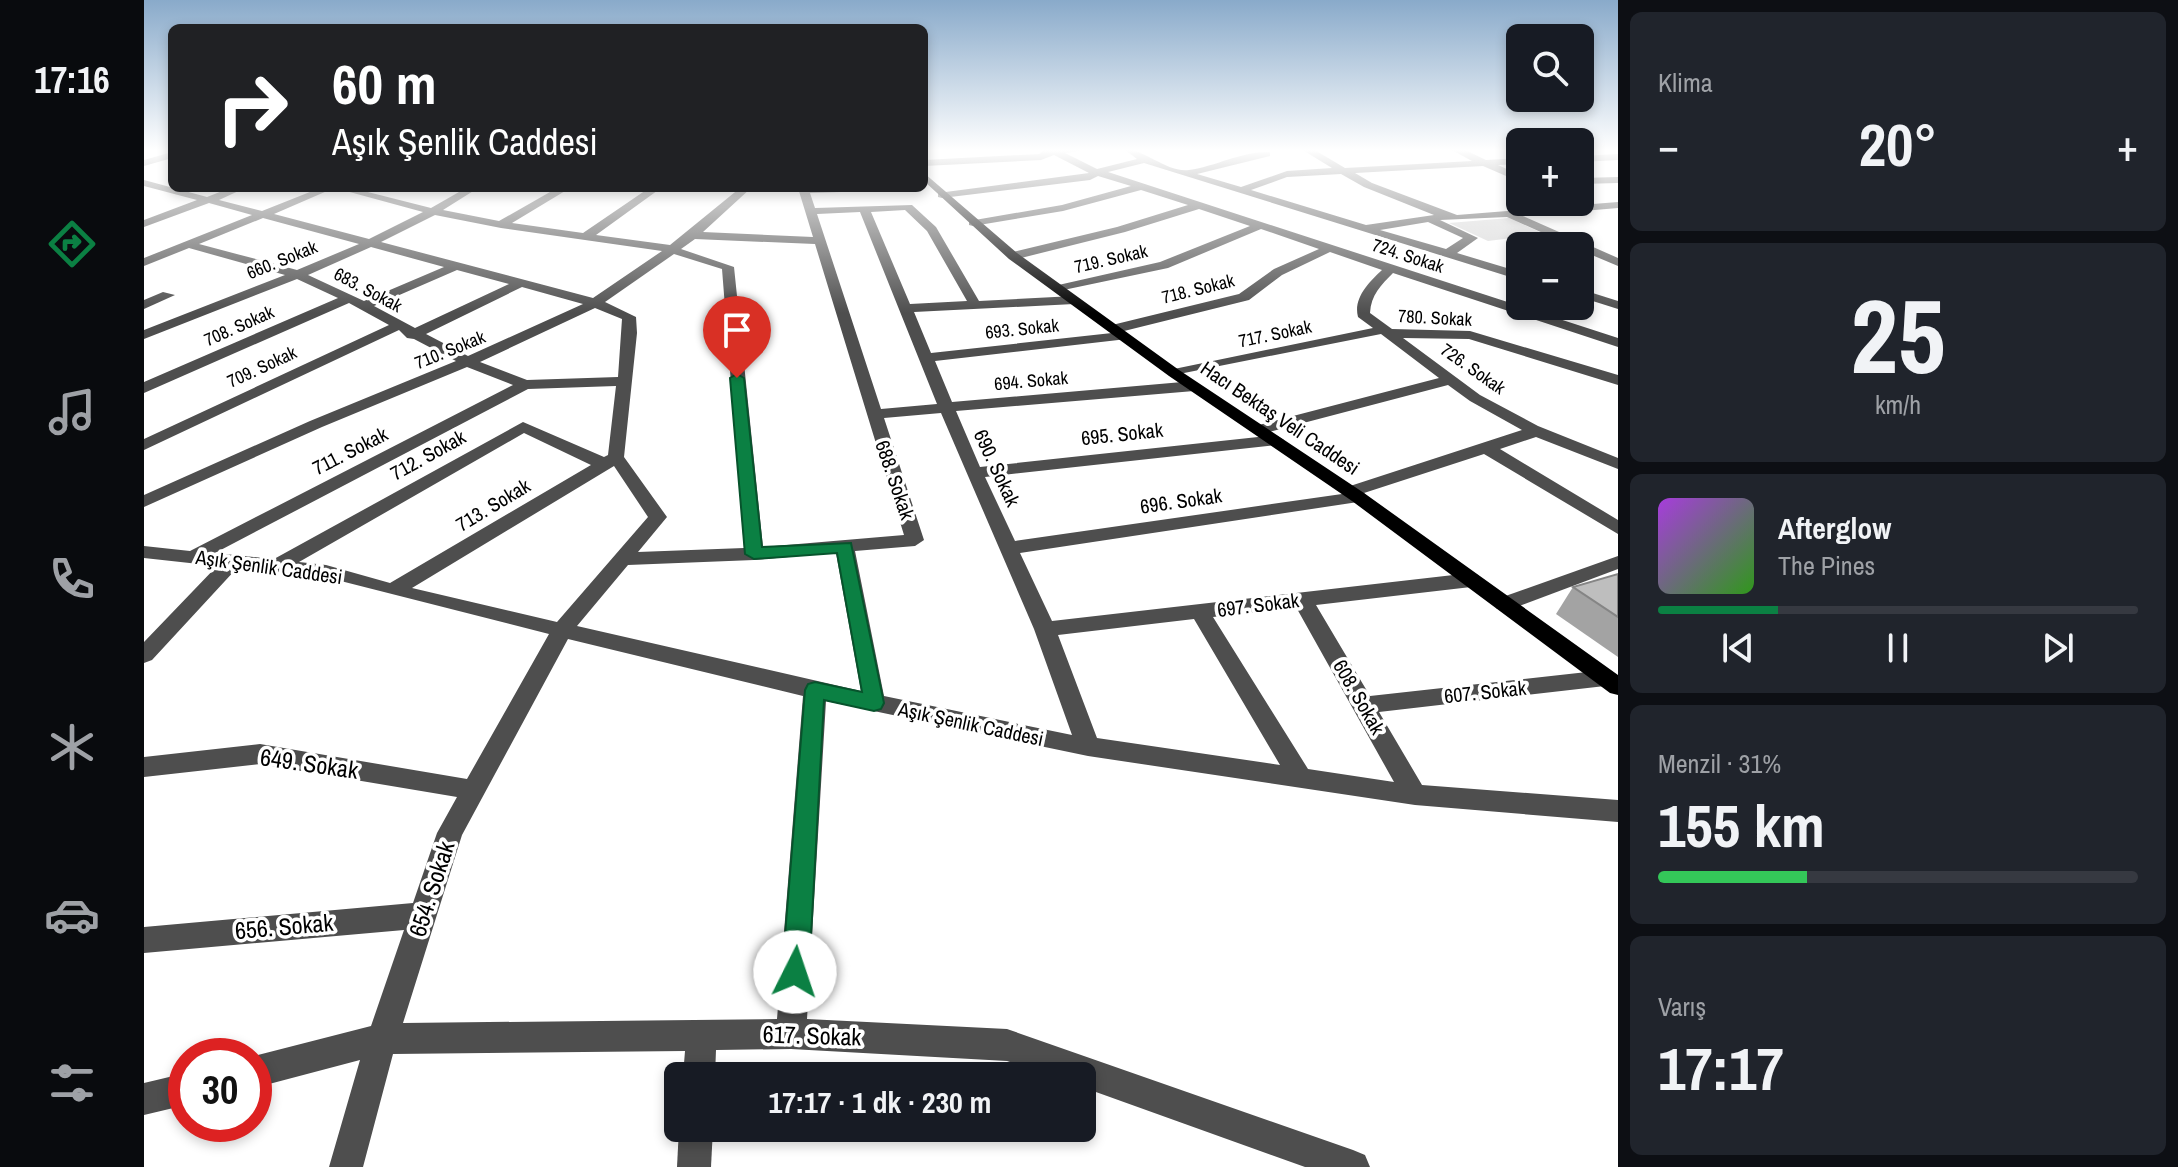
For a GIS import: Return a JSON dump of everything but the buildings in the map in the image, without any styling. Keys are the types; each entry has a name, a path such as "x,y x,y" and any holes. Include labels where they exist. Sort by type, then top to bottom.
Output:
{"main road":[{"name":"Hacı Bektaş Veli Caddesi","path":"951,203 1013,256 1174,373 1261,429 1612,683"}],"street":[{"path":"144,224 198,203"},
{"path":"220,203 595,303 629,317 624,381 610,461"},
{"path":"144,262 288,203"},
{"path":"401,203 501,225 670,249 728,267 754,554"},
{"name":"660. Sokak","path":"144,335 368,244 449,203"},
{"path":"501,225 538,203"},
{"path":"587,236 634,203"},
{"name":"710. Sokak","path":"144,502 316,424 468,362 595,303 693,235 729,203"},
{"name":"688. Sokak","path":"626,559 754,554 915,540 808,203"},
{"path":"973,223 1080,203"},
{"name":"724. Sokak","path":"1189,203 1374,264 1389,263 1618,343"},
{"path":"1281,203 1506,272"},
{"path":"1416,203 1457,218 1506,213"},
{"path":"1594,206 1618,205"},
{"path":"1013,256 1121,230 1197,206"},
{"path":"810,211 908,207 932,229 976,306"},
{"name":"690. Sokak","path":"864,208 974,473 1045,629 1088,747"},
{"path":"1594,209 1618,218"},
{"path":"1364,229 1446,216"},
{"path":"1513,216 1618,262"},
{"path":"1427,219 1472,238 1447,254"},
{"name":"719. Sokak","path":"1059,289 1164,265 1259,226"},
{"path":"693,235 819,241"},
{"name":"683. Sokak","path":"186,244 296,274 349,298 412,335 525,385"},
{"path":"1400,250 1413,244"},
{"name":"718. Sokak","path":"1118,332 1244,297 1278,272 1328,249"},
{"path":"1594,253 1598,253"},
{"name":"726. Sokak","path":"1389,263 1363,301 1363,314 1475,398 1537,431 1618,464"},
{"path":"363,306 454,267"},
{"path":"412,335 519,284"},
{"path":"144,289 168,295 144,305"},
{"path":"1594,296 1616,302"},
{"name":"708. Sokak","path":"144,388 349,298"},
{"path":"908,308 1074,300"},
{"name":"709. Sokak","path":"144,445 397,326"},
{"name":"717. Sokak","path":"1174,373 1385,331"},
{"name":"780. Sokak","path":"1385,331 1470,335 1618,380"},
{"name":"693. Sokak","path":"926,358 1118,332"},
{"path":"1261,429 1451,380"},
{"path":"525,385 624,381"},
{"name":"711. Sokak","path":"194,557 525,385"},
{"name":"694. Sokak","path":"873,414 1194,386"},
{"name":"712. Sokak","path":"277,566 523,427 610,461"},
{"name":"696. Sokak","path":"1010,548 1354,495 1537,431"},
{"name":"695. Sokak","path":"974,473 1276,440"},
{"path":"1487,448 1618,528"},
{"name":"654. Sokak","path":"346,1167 382,1039 450,833 562,630 626,559 658,517 610,461"},
{"name":"713. Sokak","path":"393,590 610,461"},
{"path":"845,547 874,703"},
{"name":"Aşık Şenlik Caddesi","path":"144,552 326,571 393,590 815,690 1088,747 1415,795 1618,811"},
{"path":"144,655 233,561"},
{"path":"1504,604 1618,562"},
{"name":"697. Sokak","path":"1045,629 1471,580"},
{"name":"608. Sokak","path":"1302,599 1415,795"},
{"path":"1200,612 1299,776"},
{"name":"607. Sokak","path":"1365,705 1612,683"},
{"path":"791,1034 815,690"},
{"name":"649. Sokak","path":"144,767 260,754 474,790"},
{"name":"656. Sokak","path":"144,940 424,915"},
{"path":"700,1062 701,1034"},
{"name":"617. Sokak","path":"272,1067 382,1039 791,1034 1007,1045 1353,1167"},
{"path":"144,1099 168,1093"},
{"path":"694,1167 695,1142"}],"shaded area":[{"path":"1509,218 1540,232 1506,232 1506,239 1488,241 1449,223"}],"route":[{"path":"737,378 754,554 845,547 874,703 815,690 795,972"}]}
